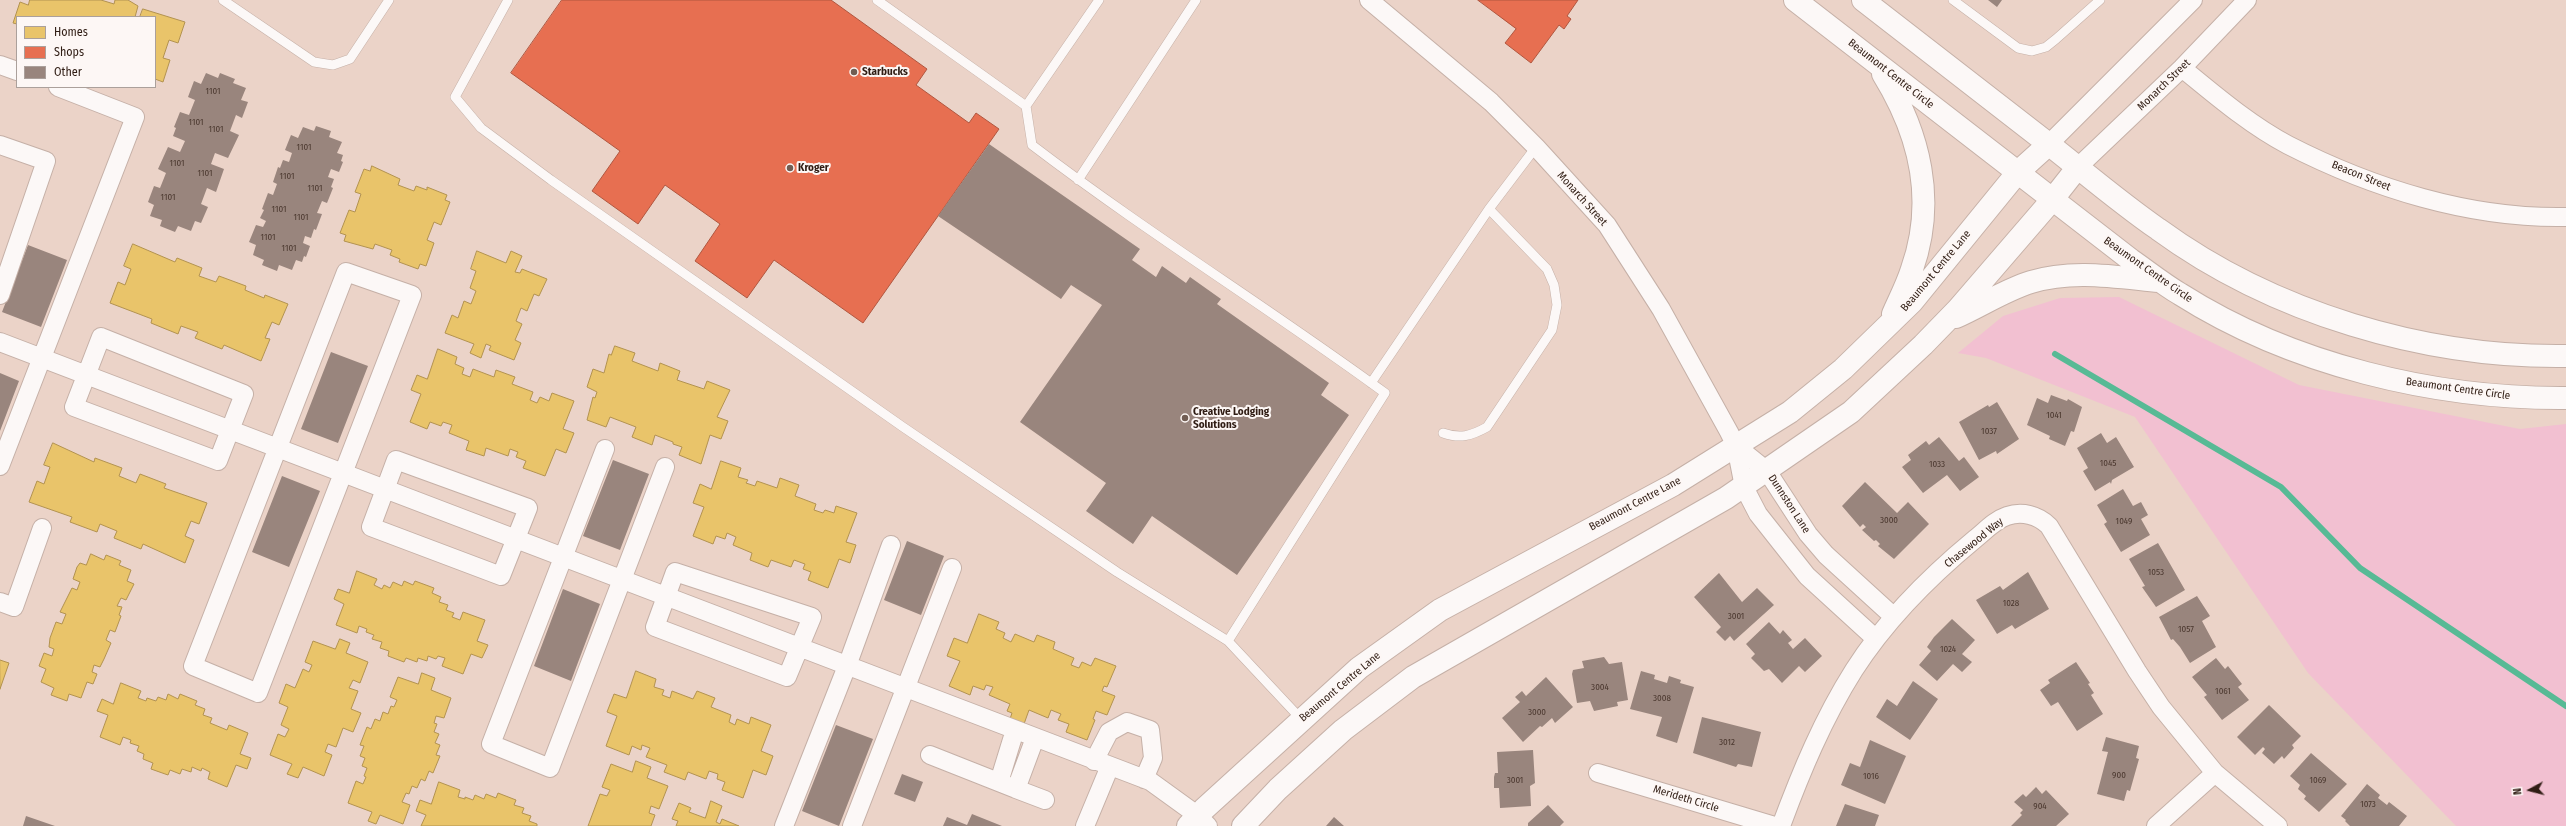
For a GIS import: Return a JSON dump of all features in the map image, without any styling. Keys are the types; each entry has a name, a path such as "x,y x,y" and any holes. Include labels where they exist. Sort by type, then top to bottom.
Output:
{"street":[{"name":"Monarch Street","path":"1368,0 1491,102 1536,147 1607,225 1661,309 1736,446"},
{"name":"Beaumont Centre Circle","path":"1795,0 2018,172 2052,200 2181,295 2277,343 2370,374 2462,392 2523,398 2566,398"},
{"path":"1862,0 2159,230 2202,257 2269,292 2308,308 2394,338 2487,353 2566,356"},
{"path":"2048,144 2193,0"},
{"name":"Monarch Street","path":"2078,167 2182,68 2246,0"},
{"path":"1876,62 1899,100 1913,132 1921,168 1924,199 1920,235 1912,269 1888,325"},
{"path":"0,64 16,71"},
{"name":"Beacon Street","path":"2182,68 2228,105 2287,144 2375,184 2451,206 2548,217 2566,217"},
{"path":"0,466 43,359 135,117 61,88"},
{"name":"Beaumont Centre Lane","path":"1198,822 1300,719 1359,668 1440,610 1672,485 1790,412 1843,369 1912,302 2018,172 2048,144"},
{"path":"0,145 46,161 0,294"},
{"path":"1243,826 1278,788 1343,730 1413,677 1744,487 1851,412 1944,323 2052,200 2078,167"},
{"path":"346,272 412,295 258,693 193,666 277,448 346,272"},
{"path":"1944,323 2031,282 2057,276 2088,275 2161,281"},
{"path":"101,337 244,394 231,429 218,461 74,407 101,337"},
{"path":"0,342 1144,779 1198,822"},
{"path":"1736,446 1744,487 1758,514 1807,576 1876,639"},
{"name":"Dunnston Lane","path":"1736,446 1767,471 1808,534 1826,555 1894,617"},
{"path":"605,449 562,556 491,744 550,768 665,467"},
{"path":"396,460 528,508 516,538 501,576 371,527 396,460"},
{"name":"Chasewood Way","path":"1780,826 1804,765 1829,715 1854,670 1876,639 1894,617 1956,555 1996,522 2006,516 2018,514 2041,518 2049,526 2137,671 2161,707 2215,773 2278,826"},
{"path":"0,602 14,607 42,528"},
{"path":"784,826 847,666 891,545"},
{"path":"852,826 904,688 952,568"},
{"path":"675,572 812,617 787,677 655,627 666,596 675,572"},
{"path":"1085,826 1110,732 1127,722 1150,730 1153,758 1144,779"},
{"path":"999,782 1015,730"},
{"path":"1016,789 1035,738"},
{"path":"930,755 1045,800"},
{"name":"Merideth Circle","path":"1598,773 1775,826"},
{"path":"2156,826 2215,773"}],"lane":[{"path":"223,0 314,62 333,65 350,59 389,0"},
{"path":"508,0 455,97 481,128 551,180 903,427 1117,572 1228,641 1300,719"},
{"path":"877,0 1026,106"},
{"path":"1099,0 1026,106 1032,144 1078,180 1385,393 1228,641"},
{"path":"1078,180 1196,0"},
{"path":"1953,0 2018,48 2032,51 2046,47 2100,0"},
{"path":"1371,383 1489,209 1536,147"},
{"path":"1443,433 1457,438 1474,435 1487,427 1552,330 1556,305 1554,285 1547,269 1489,209"}],"shaded area":[{"path":"2119,297 2299,385 2520,429 2566,424 2566,826 2456,826 2308,673 2135,417 1986,358 1958,353 2003,316 2060,298"}],"building: Homes":[{"path":"30,0 101,0 114,4 115,0 128,0 138,6 135,16 16,16 16,24 13,23 20,2 28,5"},
{"path":"143,9 185,22 178,43 169,40 163,58 170,60 163,82 156,79 156,16 140,16"},
{"path":"372,166 400,179 398,185 414,191 416,186 427,190 427,187 447,195 445,200 450,202 441,225 434,222 427,240 434,243 426,266 420,264 418,269 399,262 400,259 390,255 392,250 375,244 373,249 344,241 346,235 340,233 349,210 355,212 361,194 355,192 364,169 370,171"},
{"path":"133,244 175,262 177,258 202,268 199,276 216,282 219,276 246,286 245,290 264,298 265,295 288,304 279,325 272,322 265,338 270,339 261,361 224,345 222,349 195,338 198,332 181,326 178,334 151,323 152,319 110,303 118,282 125,285 131,269 124,266"},
{"path":"477,251 506,263 511,251 522,256 515,272 520,273 522,269 547,279 539,296 534,294 527,311 521,308 516,321 522,324 515,340 521,343 514,360 489,350 491,346 486,344 481,358 470,353 474,344 445,333 452,315 458,318 464,301 471,304 476,291 470,288 476,271 471,269"},
{"path":"615,346 635,353 632,361 658,371 660,363 680,371 677,380 704,389 707,381 730,390 717,417 728,421 721,439 710,435 701,464 679,455 682,447 673,444 673,442 655,435 652,445 632,437 636,427 610,417 606,427 587,420 593,397 595,398 597,392 587,387 593,369 604,373 609,354 611,355"},
{"path":"438,349 457,357 455,364 464,368 462,374 470,377 473,369 494,377 496,370 515,377 512,384 533,392 530,400 537,403 540,397 549,401 552,393 574,401 563,429 574,433 566,453 556,449 545,476 523,468 526,461 516,457 518,452 510,449 508,456 486,448 484,456 466,450 469,441 449,433 452,425 443,422 441,426 430,422 427,429 410,422 421,394 411,390 417,375 427,379"},
{"path":"53,443 94,462 95,458 122,468 119,476 136,483 140,474 166,484 164,488 207,503 199,524 191,521 185,536 194,540 185,563 143,544 141,549 114,538 117,531 100,524 97,532 70,522 72,517 29,502 37,481 44,484 50,467 44,465"},
{"path":"721,461 741,468 738,477 748,480 746,483 755,486 757,481 777,488 780,478 799,485 795,496 816,504 814,510 823,513 825,510 834,513 836,506 857,513 846,542 856,545 850,563 839,559 828,588 808,580 811,572 803,569 805,564 794,560 791,567 771,560 768,567 750,560 752,553 733,545 736,537 727,533 725,539 716,536 713,544 693,536 704,507 693,503 700,484 711,489"},
{"path":"91,554 104,560 106,555 121,561 119,565 131,570 127,581 134,584 126,600 121,598 117,606 122,607 119,615 121,616 115,632 110,630 106,640 111,643 100,667 94,665 92,672 97,674 93,684 87,682 81,698 69,694 67,701 51,695 54,688 41,682 46,669 39,666 44,653 52,656 54,649 49,647 50,638 56,622 62,624 66,614 60,612 72,588 77,590 80,582 73,579 77,567 80,563 86,565"},
{"path":"357,571 377,579 374,585 382,589 384,585 390,588 393,582 402,586 404,581 413,585 415,581 434,588 432,593 441,597 439,602 448,605 446,610 454,613 452,617 460,620 463,612 485,620 477,641 488,645 482,658 471,654 463,674 442,666 445,658 438,656 436,659 428,656 427,661 418,658 417,662 406,658 404,662 388,656 389,651 380,648 382,642 372,639 374,635 366,632 367,629 359,626 357,633 336,625 344,604 334,599 338,589 349,593"},
{"path":"979,614 999,622 996,629 1005,633 1003,638 1011,642 1015,634 1034,642 1037,635 1055,642 1053,649 1074,658 1071,665 1079,668 1082,662 1091,666 1095,658 1116,666 1107,687 1104,686 1102,691 1115,696 1107,715 1096,711 1093,719 1095,720 1087,740 1066,732 1069,724 1058,720 1061,714 1051,710 1048,718 1029,710 1024,724 1010,719 1012,713 1007,711 1010,704 989,695 993,687 986,685 984,690 973,686 970,695 949,686 960,661 947,656 954,638 967,643"},
{"path":"340,639 350,643 346,653 368,662 360,683 353,680 349,688 358,691 351,709 361,713 353,732 343,728 336,747 328,744 325,752 332,755 324,776 303,767 298,778 287,774 292,764 270,755 278,734 285,737 289,729 281,725 288,707 279,703 286,684 295,688 303,669 309,672 312,665 305,662 313,641 335,649"},
{"path":"0,660 9,663 0,689"},
{"path":"636,671 656,679 654,687 664,690 662,695 670,698 672,691 693,699 697,691 715,698 711,707 731,715 729,722 735,725 737,719 749,724 751,717 771,725 761,751 773,756 766,775 753,770 743,798 722,790 725,782 717,779 718,774 709,771 706,779 688,772 685,780 664,772 667,765 646,757 650,748 642,745 641,750 632,746 629,755 606,746 617,716 607,712 614,694 626,698"},
{"path":"422,673 435,678 431,690 451,698 444,718 436,716 434,723 437,724 434,732 439,734 435,743 440,745 436,755 440,756 433,773 429,771 425,781 421,779 417,788 412,786 409,794 406,793 402,802 410,805 403,824 380,815 376,824 368,821 372,812 348,803 356,781 363,784 366,777 364,776 367,768 362,766 365,758 360,756 364,746 360,745 367,727 371,729 375,719 380,721 383,712 388,714 391,706 394,707 397,700 390,697 398,677 418,684"},
{"path":"121,683 141,691 138,698 146,701 147,698 156,701 158,697 166,700 168,694 178,699 180,694 197,701 195,705 205,709 203,715 212,718 210,723 227,730 229,725 248,733 240,754 251,758 247,769 236,765 227,787 208,779 210,772 202,768 201,771 192,767 191,772 182,769 180,774 170,770 168,775 151,769 153,763 143,759 144,754 137,751 139,746 130,743 131,740 123,737 120,745 100,737 108,715 97,711 102,699 113,704"},
{"path":"636,761 651,767 647,778 668,786 659,809 651,806 649,813 655,815 651,826 588,826 600,794 607,796 610,790 602,787 611,764 632,772"},
{"path":"439,782 460,790 458,797 465,799 465,797 473,800 475,795 484,799 486,794 496,798 498,793 516,800 514,805 524,808 522,813 531,816 529,821 537,824 537,826 421,826 426,815 416,811 420,800 431,804"},
{"path":"711,801 722,806 716,822 720,824 722,819 739,826 676,826 678,821 672,819 679,803 691,808 689,812 705,818"}],"building: Shops":[{"name":"Kroger","path":"562,0 831,0 927,69 916,85 969,123 976,113 999,129 863,323 774,260 747,298 695,261 720,224 665,185 638,224 592,191 620,151 511,73"},
{"path":"1478,0 1578,0 1567,16 1571,19 1564,29 1559,25 1531,63 1505,43 1516,29"}],"building: Other":[{"path":"1988,0 2002,0 1997,7"},
{"path":"206,73 218,78 220,73 235,79 233,83 246,88 241,100 248,102 242,118 236,115 230,131 239,135 228,158 215,153 211,164 224,169 216,192 207,188 201,204 208,207 201,223 195,221 191,231 178,226 175,232 160,226 162,220 150,216 154,205 148,202 154,186 160,188 166,173 158,169 168,147 180,152 185,141 173,136 176,128 174,127 180,112 189,115 195,100 188,97 194,81 201,84"},
{"path":"316,126 331,131 329,137 342,142 337,153 343,155 341,161 343,162 339,172 331,169 328,177 334,179 331,187 333,188 327,203 322,201 317,213 322,214 316,230 314,229 311,238 305,236 303,243 310,246 306,257 304,256 302,262 296,260 292,270 279,265 277,271 262,265 264,260 253,255 256,245 249,242 256,225 263,227 266,221 260,218 264,210 262,209 268,193 273,195 277,184 273,182 278,167 280,168 283,160 289,162 292,153 285,150 291,135 298,138 303,127 314,131"},
{"name":"Creative Lodging Solutions","path":"989,144 1140,249 1132,260 1156,277 1162,266 1186,283 1190,277 1221,299 1217,304 1329,383 1321,395 1349,415 1237,575 1152,516 1133,544 1086,511 1106,483 1020,422 1102,305 1071,285 1061,299 938,216"},
{"path":"28,245 67,260 41,327 2,312"},
{"path":"331,352 368,366 338,443 301,429"},
{"path":"0,373 19,381 0,431"},
{"path":"2051,395 2067,401 2068,399 2082,407 2074,432 2071,431 2065,446 2049,439 2050,436 2027,425 2037,398 2048,403"},
{"path":"1997,402 2019,439 1997,454 1996,451 1979,460 1959,422 1988,405 1989,407"},
{"path":"2101,433 2107,443 2116,437 2134,467 2112,480 2111,484 2110,482 2095,491 2083,471 2088,468 2077,448"},
{"path":"1939,437 1959,461 1964,457 1979,477 1960,491 1947,475 1923,493 1902,467 1911,460 1908,455 1926,441 1929,445"},
{"path":"613,460 649,474 620,550 583,536"},
{"path":"282,476 320,491 289,567 252,552"},
{"path":"1865,482 1897,513 1908,502 1929,524 1894,559 1878,546 1880,544 1876,540 1874,541 1862,530 1866,527 1863,524 1860,527 1842,506"},
{"path":"2123,489 2133,506 2141,502 2148,515 2141,519 2150,535 2121,552 2104,524 2107,522 2097,505"},
{"path":"907,541 944,556 921,615 884,600"},
{"path":"2158,543 2185,590 2156,607 2142,587 2145,586 2129,559"},
{"path":"2028,572 2049,609 2015,629 2012,625 1997,634 1976,600 2000,586 2003,590"},
{"path":"1719,573 1742,602 1757,588 1774,605 1734,641 1730,636 1725,641 1716,632 1721,627 1694,597"},
{"path":"563,589 600,604 571,681 534,666"},
{"path":"2197,596 2210,616 2202,621 2216,647 2190,663 2180,647 2173,639 2171,640 2159,617"},
{"path":"1952,619 1975,640 1962,654 1972,662 1962,672 1953,664 1937,681 1919,665 1931,651 1927,647 1934,637"},
{"path":"1769,622 1780,634 1783,630 1792,640 1788,643 1793,649 1805,638 1822,656 1805,672 1799,666 1782,683 1769,669 1764,671 1751,658 1755,654 1746,644"},
{"path":"1604,657 1609,664 1622,662 1628,700 1617,702 1618,706 1594,711 1590,701 1577,703 1572,674 1573,670 1584,668 1582,661"},
{"path":"2216,658 2225,669 2228,666 2242,684 2238,687 2249,700 2222,720 2204,697 2207,695 2192,677"},
{"path":"2076,662 2090,683 2088,684 2094,693 2091,695 2103,714 2077,731 2058,702 2051,706 2040,690 2050,683 2048,680"},
{"path":"1641,671 1655,675 1654,679 1667,683 1669,676 1681,680 1680,683 1694,687 1677,743 1656,736 1662,717 1630,709"},
{"path":"1546,677 1573,707 1555,723 1552,718 1542,727 1540,726 1523,742 1502,718 1520,702 1515,697 1522,691 1526,696"},
{"path":"1913,681 1938,699 1910,740 1876,717 1887,699 1897,706"},
{"path":"2269,705 2301,736 2292,745 2294,748 2284,759 2282,756 2274,764 2262,753 2265,749 2263,747 2255,755 2237,737"},
{"path":"1702,717 1761,732 1752,767 1738,764 1736,767 1693,753"},
{"path":"836,725 873,739 839,826 802,811"},
{"path":"2106,737 2139,746 2136,758 2139,759 2130,791 2127,790 2124,801 2097,794 2108,752 2102,751"},
{"path":"1870,740 1906,756 1885,804 1841,785 1850,763 1860,767"},
{"path":"1533,750 1535,783 1530,786 1531,806 1500,808 1499,788 1494,788 1495,773 1498,773 1497,752"},
{"path":"2311,753 2347,784 2319,812 2304,799 2306,796 2298,789 2300,785 2290,776"},
{"path":"902,774 923,782 915,802 894,794"},
{"path":"2367,784 2380,795 2378,798 2387,805 2389,802 2407,816 2399,826 2350,826 2341,816"},
{"path":"2036,787 2042,794 2046,790 2069,814 2056,826 2011,826 2022,815 2020,813 2023,810 2014,802 2023,794 2026,797"},
{"path":"1845,804 1879,815 1875,826 1836,826"},
{"path":"1548,805 1564,822 1560,826 1528,826 1528,823"},
{"path":"972,814 1002,826 943,826 947,817 967,825"},
{"path":"26,816 55,826 23,826"},
{"path":"1334,817 1344,826 1326,826"}],"waterway":[{"path":"2055,354 2281,487 2360,568 2566,706"}],"place":[{"name":"Starbucks","path":"854,72"},
{"name":"Kroger","path":"790,168"},
{"name":"Creative Lodging Solutions","path":"1185,418"}]}
